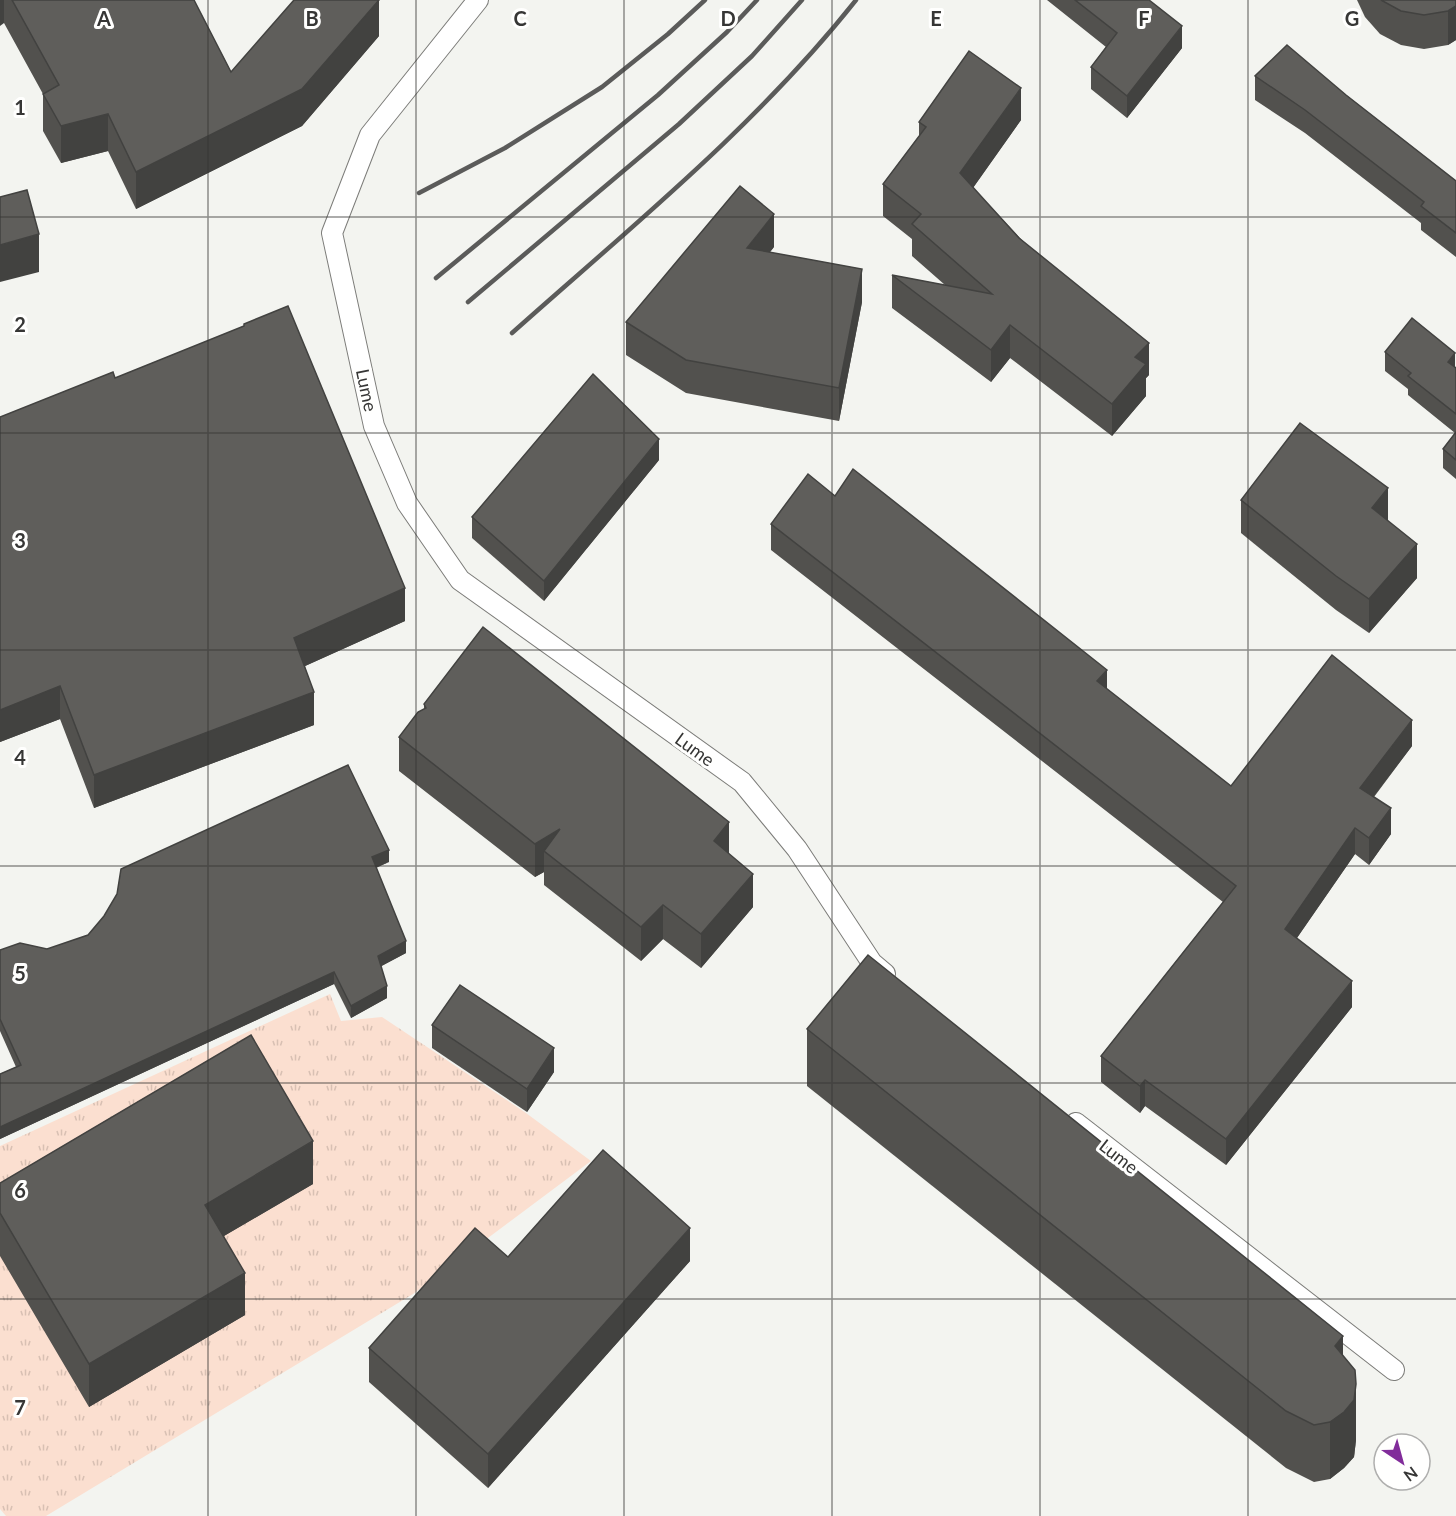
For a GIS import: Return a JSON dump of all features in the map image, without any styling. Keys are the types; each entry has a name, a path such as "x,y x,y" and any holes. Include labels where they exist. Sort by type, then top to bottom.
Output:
{"lane":[{"name":"Lume","path":"478,0 370,135 332,232 374,426 407,503 460,580 742,782 797,849 872,963 900,985"},
{"name":"Lume","path":"1058,1108 1394,1370"}],"green space":[{"path":"330,994 341,1021 382,1017 526,1113 591,1161 413,1294 46,1516 6,1516 0,1509 0,1146"}],"building":[{"path":"12,0 194,0 231,72 294,0 379,0 302,89 136,172 108,114 61,126 43,94 59,85"},
{"path":"1075,0 1149,0 1182,26 1127,96 1091,67 1117,33"},
{"path":"1381,0 1456,0 1456,6 1448,11 1424,15 1401,11"},
{"path":"1287,45 1346,95 1456,181 1456,233 1421,206 1424,202 1305,110 1255,76"},
{"path":"969,51 1021,88 960,173 1019,238 1149,343 1135,357 1146,364 1112,404 1010,325 991,350 892,275 992,294 912,224 921,214 883,184 926,127 919,122"},
{"path":"740,186 774,214 747,248 862,269 839,388 686,360 626,322"},
{"path":"27,190 39,234 0,245 0,197"},
{"path":"288,306 405,588 294,638 314,692 94,775 60,686 0,710 0,417 113,372 115,378"},
{"path":"1412,318 1455,353 1448,362 1456,368 1456,414 1408,376 1411,373 1385,352"},
{"path":"593,374 659,439 544,581 472,517"},
{"path":"1300,423 1388,488 1372,508 1417,544 1369,599 1336,576 1241,500"},
{"path":"1456,432 1456,460 1443,449"},
{"path":"853,469 1107,670 1097,681 1231,786 1332,655 1412,720 1360,788 1391,808 1369,838 1355,828 1285,929 1352,981 1226,1139 1145,1080 1140,1086 1101,1056 1236,886 771,524 808,474 835,496"},
{"path":"483,627 729,822 714,841 753,874 701,934 663,905 641,927 544,851 560,829 535,844 399,737 418,712 426,708 424,704"},
{"path":"348,765 389,850 372,857 406,941 378,956 387,986 351,1006 334,972 0,1127 0,1074 21,1065 0,1019 0,950 20,943 47,949 88,935 104,916 117,894 121,869"},
{"path":"868,955 1343,1336 1335,1346 1355,1370 1356,1384 1354,1400 1344,1412 1330,1422 1314,1425 1286,1411 807,1029"},
{"path":"460,985 554,1048 527,1089 432,1025"},
{"path":"251,1035 313,1141 205,1205 245,1273 89,1364 0,1213 0,1183"},
{"path":"603,1150 690,1228 488,1454 369,1348 475,1228 508,1257"}],"railway":[{"path":"419,193 505,148 602,87 668,34 705,0"},
{"path":"436,278 658,95 727,32 757,0"},
{"path":"468,302 679,124 752,56 802,0"},
{"path":"512,333 647,214 735,132 818,46 856,0"}]}
